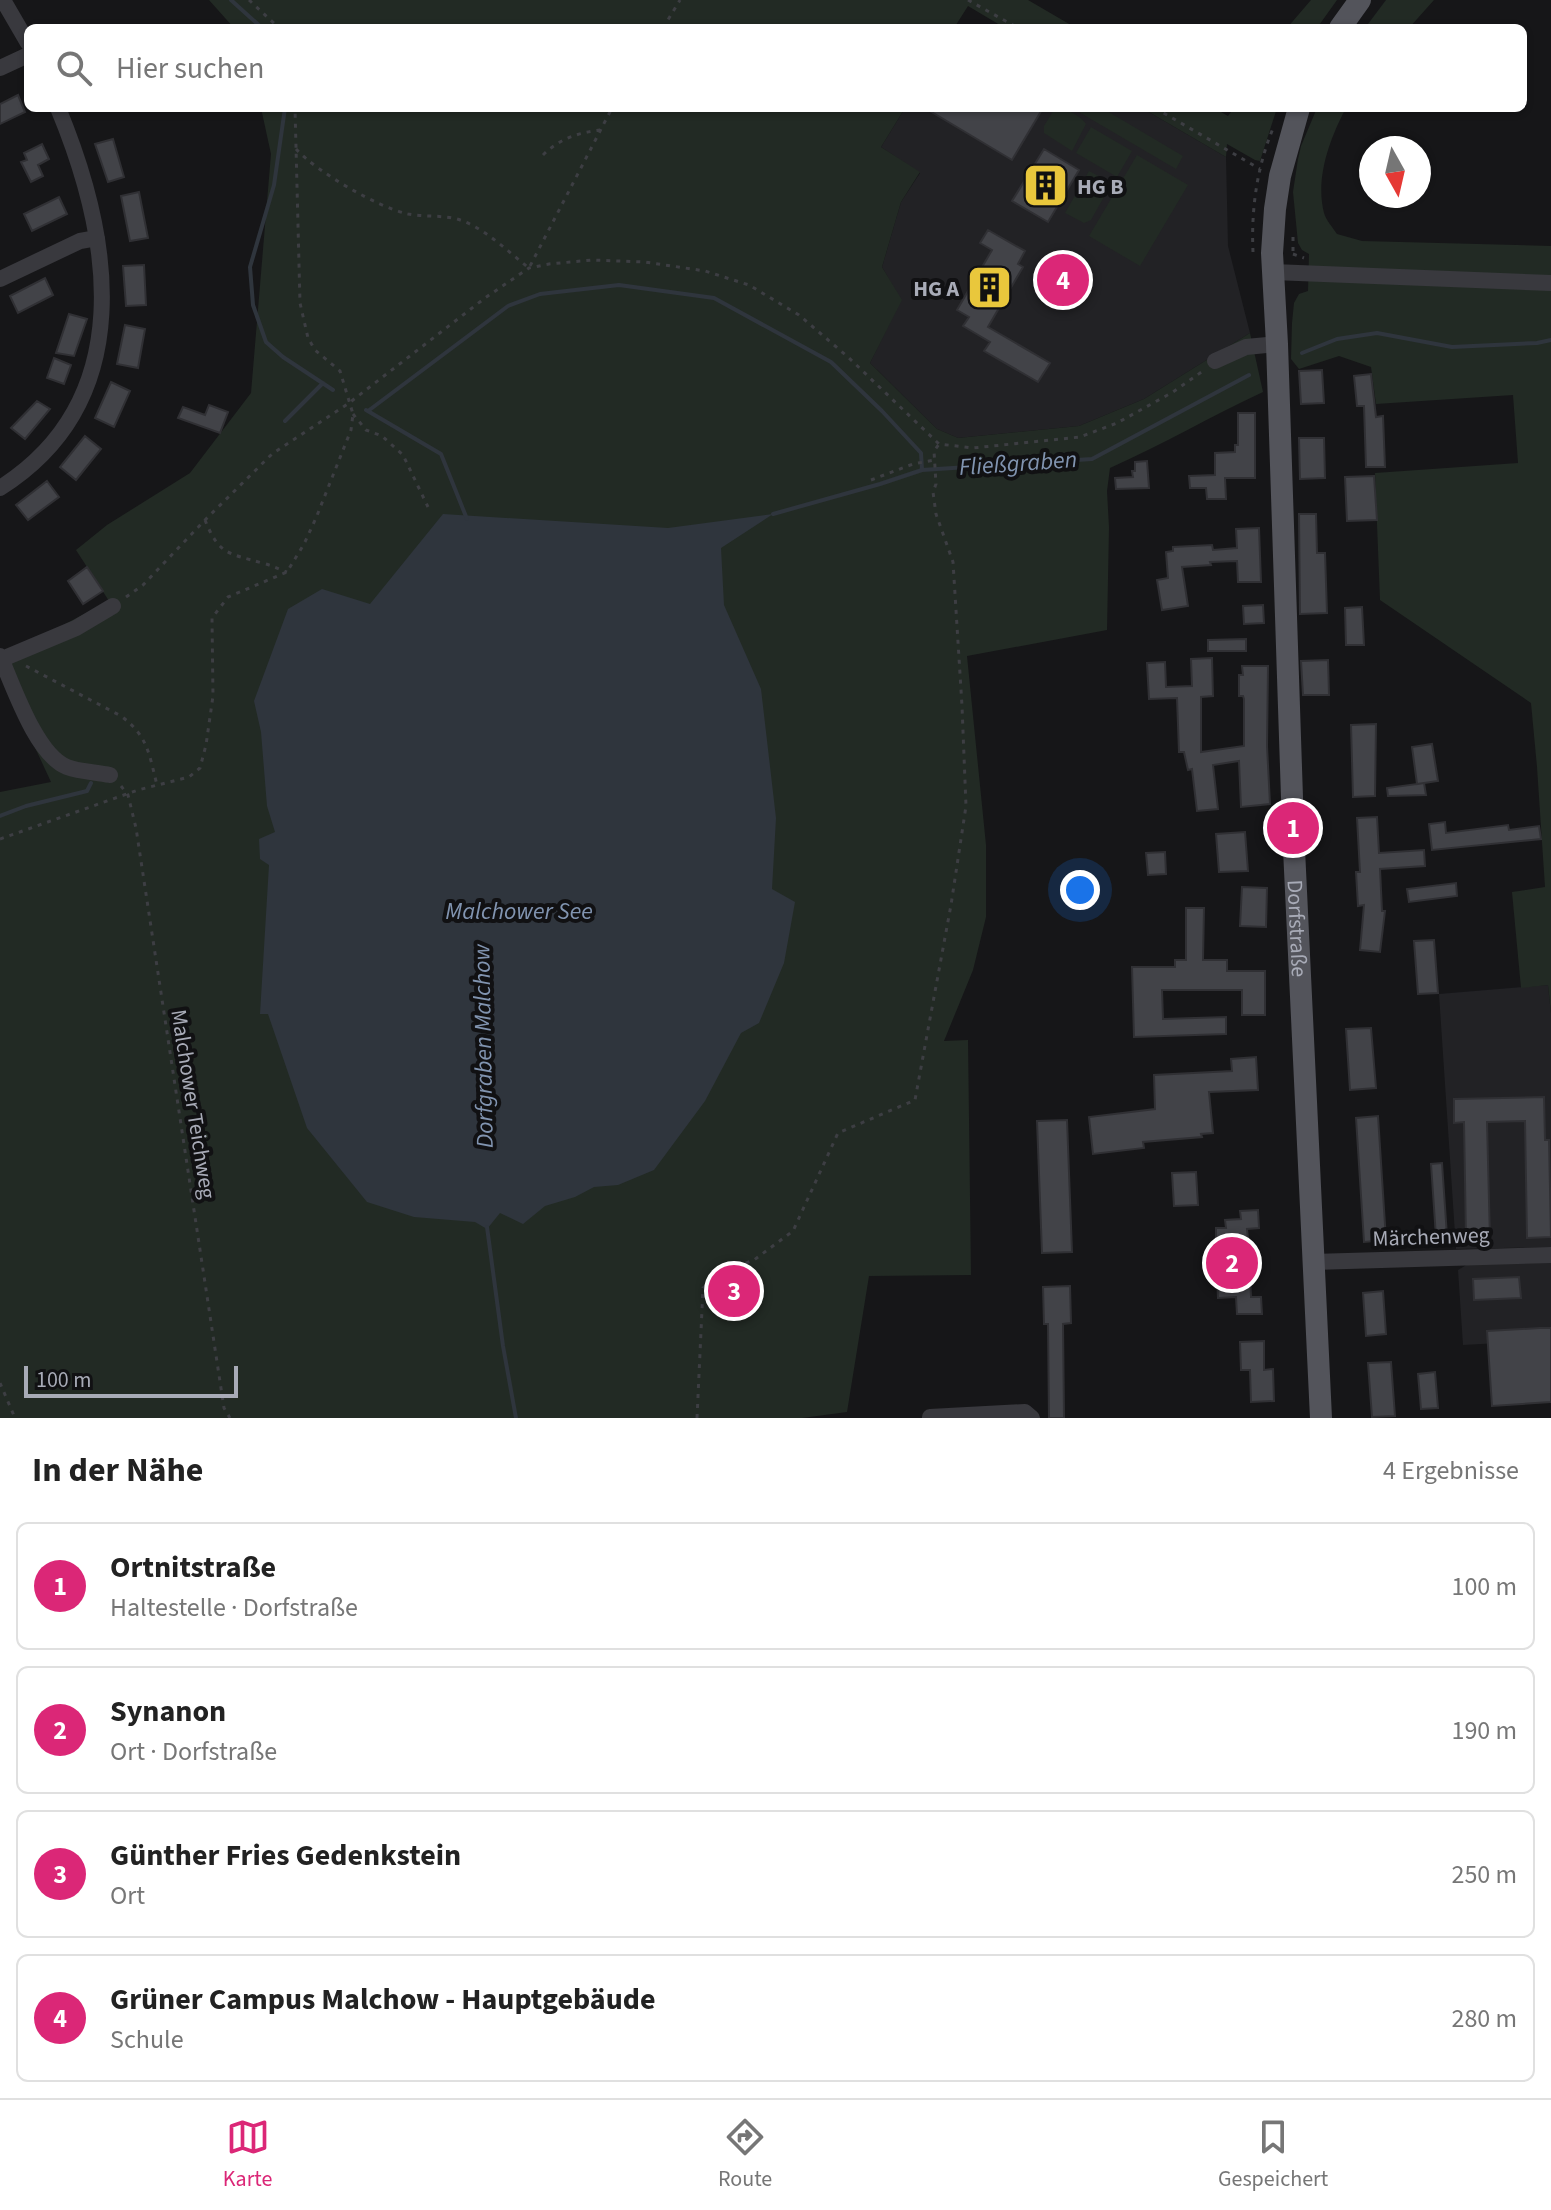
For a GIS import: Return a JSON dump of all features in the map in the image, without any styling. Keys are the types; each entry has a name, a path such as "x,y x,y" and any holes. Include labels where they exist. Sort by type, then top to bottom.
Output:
{"main road":[{"path":"1343,24 1360,0"},
{"name":"Dorfstraße","path":"1298,112 1280,176 1263,267 1277,344 1292,813 1321,1418"}],"street":[{"path":"3,0 24,36"},
{"path":"0,68 24,57"},
{"path":"0,488 60,434 87,386 101,332 101,258 84,179 59,112"},
{"path":"0,279 80,241 97,238"},
{"path":"1263,267 1296,273 1551,283"},
{"path":"1215,361 1246,347 1277,344"},
{"path":"110,775 66,766 49,755 38,739 1,657 76,628 113,606"},
{"name":"Märchenweg","path":"1313,1262 1551,1255"},
{"path":"930,1417 1025,1412 1032,1418"}],"path":[{"path":"249,0 275,24"},
{"path":"665,24 680,0"},
{"path":"968,0 1011,24"},
{"path":"295,112 300,303 308,338 315,350 340,371 353,414 366,430 382,436 403,455 428,507"},
{"path":"529,268 610,112"},
{"path":"1162,112 1260,169"},
{"path":"1263,267 1252,226 1260,169 1276,122"},
{"path":"543,155 555,143 583,132 600,130"},
{"path":"296,149 308,162 356,191 404,213 457,219 483,231 529,268"},
{"path":"1293,239 1296,273"},
{"path":"113,606 143,585 272,454 349,403 529,268 592,260 645,262 705,271 749,285 799,315 939,444 973,448 1080,437 1117,423 1173,392 1215,361"},
{"path":"0,839 189,777 200,768 213,696 212,618 228,597 287,572 316,518 351,430 353,414"},
{"path":"697,1418 703,1288 727,1270 754,1260 793,1231 838,1133 915,1100 966,806 953,562 936,514 933,492 936,484 934,451 939,444"},
{"path":"871,480 913,464 935,460"},
{"path":"205,520 218,546 236,557 287,572"},
{"path":"1,657 23,664 134,726 144,739 157,785"},
{"name":"Malchower Teichweg","path":"128,795 138,842 224,1408 230,1418"},
{"path":"0,1383 15,1418"}],"shaded area":[{"path":"209,0 1028,0 1069,24 998,24 968,6 957,24 230,24"},
{"path":"1311,0 1337,0 1320,24 1290,24"},
{"path":"1386,0 1434,0 1413,24 1368,24"},
{"path":"262,112 903,112 881,147 920,172 901,202 882,267 902,300 870,363 937,429 958,438 1079,426 1144,399 1250,333 1263,392 1110,468 1107,491 1107,630 967,656 986,845 986,917 973,970 944,1041 968,1040 971,1275 869,1276 847,1412 802,1418 0,1418 0,792 51,782 0,672 0,658 109,601 76,550 107,525 190,473 251,393 271,154"},
{"path":"903,112 1149,112 1226,157 1228,246 1250,333 1144,399 1079,426 958,438 937,429 870,363 901,300 882,267 901,202 920,173 881,147"},
{"path":"1053,112 1070,112 1086,124 1072,151 1044,133 1044,126"},
{"path":"1079,112 1109,112 1183,156 1176,169"},
{"path":"1149,112 1221,112 1228,116 1231,112 1276,112 1260,161 1227,144 1226,157"},
{"path":"1315,112 1344,112 1330,145 1321,186 1324,213 1337,234 1362,241 1551,246 1551,1013 1548,985 1521,988 1512,892 1545,887 1531,703 1380,600 1375,473 1518,463 1513,395 1376,404 1371,367 1339,356 1299,369 1291,359 1292,323 1294,303 1299,294 1308,291 1309,254 1298,243 1293,192 1301,146"},
{"path":"1091,127 1132,151 1117,177 1076,153"},
{"path":"1137,155 1188,185 1140,266 1089,236"},
{"path":"1089,171 1106,180 1109,188 1091,220 1084,223 1065,213"},
{"path":"1548,985 1551,1013 1551,1247 1456,1249 1439,994"},
{"path":"1551,1262 1551,1340 1463,1345 1458,1270 1468,1264"}],"water":[{"name":"Malchower See","path":"443,514 668,528 773,514 721,548 724,605 761,689 776,818 772,889 795,902 784,963 759,1023 741,1033 705,1101 654,1170 618,1185 594,1187 575,1197 545,1206 523,1224 500,1213 487,1229 475,1222 414,1217 367,1202 307,1128 268,1014 260,1014 269,865 260,859 259,839 275,832 267,806 261,732 254,701 288,609 322,589 370,604"}],"building":[{"path":"18,95 25,112 0,124 0,104"},
{"path":"932,112 1041,112 1012,160"},
{"path":"113,139 124,177 108,182 95,144"},
{"path":"42,144 49,159 38,165 43,176 31,182 21,162 27,160 24,153"},
{"name":"HG B","path":"1044,149 1079,170 1048,222 1012,201"},
{"path":"139,192 148,238 130,241 121,196"},
{"path":"59,197 67,214 32,231 24,214"},
{"name":"HG A","path":"988,230 1025,251 1018,264 1023,267 988,327 1050,363 1038,382 984,351 990,342 963,326 969,317 957,310 992,250 980,243"},
{"path":"144,265 146,305 126,306 123,266"},
{"path":"45,278 53,295 18,313 10,296"},
{"path":"69,314 87,319 74,356 56,353"},
{"path":"125,325 145,329 138,368 117,364"},
{"path":"54,358 71,365 64,384 47,378"},
{"path":"1322,370 1324,403 1301,404 1299,371"},
{"path":"1371,374 1376,417 1383,416 1385,467 1366,467 1364,406 1357,406 1354,376"},
{"path":"111,382 130,391 114,427 95,418"},
{"path":"37,401 50,409 25,439 11,428"},
{"path":"209,405 228,412 220,433 178,418 183,407 205,415"},
{"path":"1238,413 1255,413 1255,478 1225,478 1226,499 1207,499 1206,488 1190,488 1189,476 1215,475 1215,453 1235,452 1235,445 1238,445"},
{"path":"85,436 101,449 76,480 60,467"},
{"path":"1299,438 1324,438 1325,478 1300,479"},
{"path":"1147,461 1149,488 1116,489 1115,478 1133,477 1135,462"},
{"path":"1374,476 1377,520 1347,521 1345,477"},
{"path":"47,481 59,497 28,520 16,505"},
{"path":"1299,514 1316,514 1317,553 1325,553 1327,613 1300,614"},
{"path":"1259,528 1261,582 1238,582 1237,561 1182,567 1188,606 1162,610 1157,580 1168,578 1166,552 1173,551 1173,547 1212,545 1213,550 1237,548 1236,529"},
{"path":"87,567 103,591 83,604 68,581"},
{"path":"1263,605 1264,623 1244,624 1243,606"},
{"path":"1362,607 1364,645 1346,645 1345,608"},
{"path":"1246,639 1246,651 1208,651 1208,640"},
{"path":"1212,658 1213,696 1201,697 1201,752 1244,746 1244,699 1239,696 1239,675 1243,675 1242,666 1268,666 1270,804 1241,807 1239,761 1213,765 1218,809 1197,811 1192,769 1188,770 1184,752 1179,752 1177,698 1149,699 1147,663 1165,662 1166,687 1192,686 1191,659"},
{"path":"1328,660 1329,695 1303,695 1301,661"},
{"path":"1376,724 1375,796 1353,797 1351,725"},
{"path":"1432,744 1438,781 1417,784 1412,747"},
{"path":"1424,783 1426,795 1388,796 1387,788"},
{"path":"1377,817 1379,853 1424,850 1425,866 1380,869 1382,911 1385,911 1380,952 1360,950 1364,905 1358,906 1356,872 1360,872 1357,818"},
{"path":"1445,822 1446,833 1508,825 1509,830 1539,826 1541,839 1432,850 1429,824"},
{"path":"1245,832 1248,871 1219,872 1216,834"},
{"path":"1165,852 1166,874 1148,875 1146,853"},
{"path":"1456,883 1457,896 1409,902 1407,889"},
{"path":"1242,887 1267,888 1266,927 1240,926"},
{"path":"1186,908 1204,908 1203,960 1227,960 1227,971 1265,971 1265,1015 1242,1015 1242,990 1162,990 1163,1019 1226,1017 1226,1034 1134,1037 1132,967 1175,967 1175,960 1186,960"},
{"path":"1434,940 1438,993 1418,994 1414,941"},
{"path":"1371,1028 1376,1088 1350,1090 1346,1029"},
{"path":"1256,1057 1258,1090 1209,1092 1213,1133 1201,1134 1202,1137 1143,1142 1144,1148 1093,1154 1089,1117 1155,1109 1154,1075 1232,1071 1231,1059"},
{"path":"1544,1097 1545,1140 1549,1140 1551,1237 1527,1238 1525,1121 1487,1122 1490,1239 1466,1239 1464,1122 1454,1123 1454,1099"},
{"path":"1378,1116 1386,1240 1364,1242 1356,1118"},
{"path":"1067,1120 1072,1252 1042,1253 1037,1121"},
{"path":"1442,1163 1447,1236 1436,1237 1431,1164"},
{"path":"1196,1172 1198,1205 1174,1206 1172,1173"},
{"path":"1258,1210 1259,1228 1247,1229 1249,1249 1256,1256 1257,1268 1250,1275 1251,1297 1261,1297 1262,1314 1237,1314 1236,1297 1218,1298 1217,1276 1207,1267 1207,1260 1216,1249 1216,1228 1226,1228 1225,1220 1241,1219 1240,1211"},
{"path":"1519,1277 1521,1298 1474,1300 1473,1279"},
{"path":"1070,1286 1071,1323 1063,1324 1064,1418 1049,1418 1048,1324 1044,1324 1043,1287"},
{"path":"1383,1291 1386,1334 1366,1336 1363,1293"},
{"path":"1551,1328 1551,1402 1492,1406 1487,1331"},
{"path":"1264,1341 1264,1370 1273,1369 1274,1401 1251,1402 1250,1370 1241,1370 1240,1342"},
{"path":"1391,1362 1395,1416 1372,1417 1368,1363"},
{"path":"1435,1372 1438,1408 1421,1409 1418,1374"}],"waterway":[{"path":"231,0 258,24"},
{"path":"284,112 274,185 250,267 253,305 266,342 333,390"},
{"path":"368,411 508,306 540,294 619,285 714,298 831,362 921,453 922,470"},
{"name":"Fließgraben","path":"1302,353 1337,339 1377,333 1452,347 1551,340"},
{"name":"Fließgraben","path":"773,514 922,470 1092,459 1249,375"},
{"path":"285,421 323,383"},
{"path":"366,410 441,454 467,519"},
{"path":"0,816 26,806 87,791 91,783"},
{"name":"Dorfgraben Malchow","path":"487,1227 516,1418"}],"place":[{"name":"HG B","path":"1046,186"},
{"name":"Grüner Campus Malchow - Hauptgebäude","path":"1063,280"},
{"name":"HG A","path":"990,288"},
{"name":"Ortnitstraße","path":"1293,828"},
{"name":"Synanon","path":"1232,1263"},
{"name":"Günther Fries Gedenkstein","path":"734,1291"}]}
